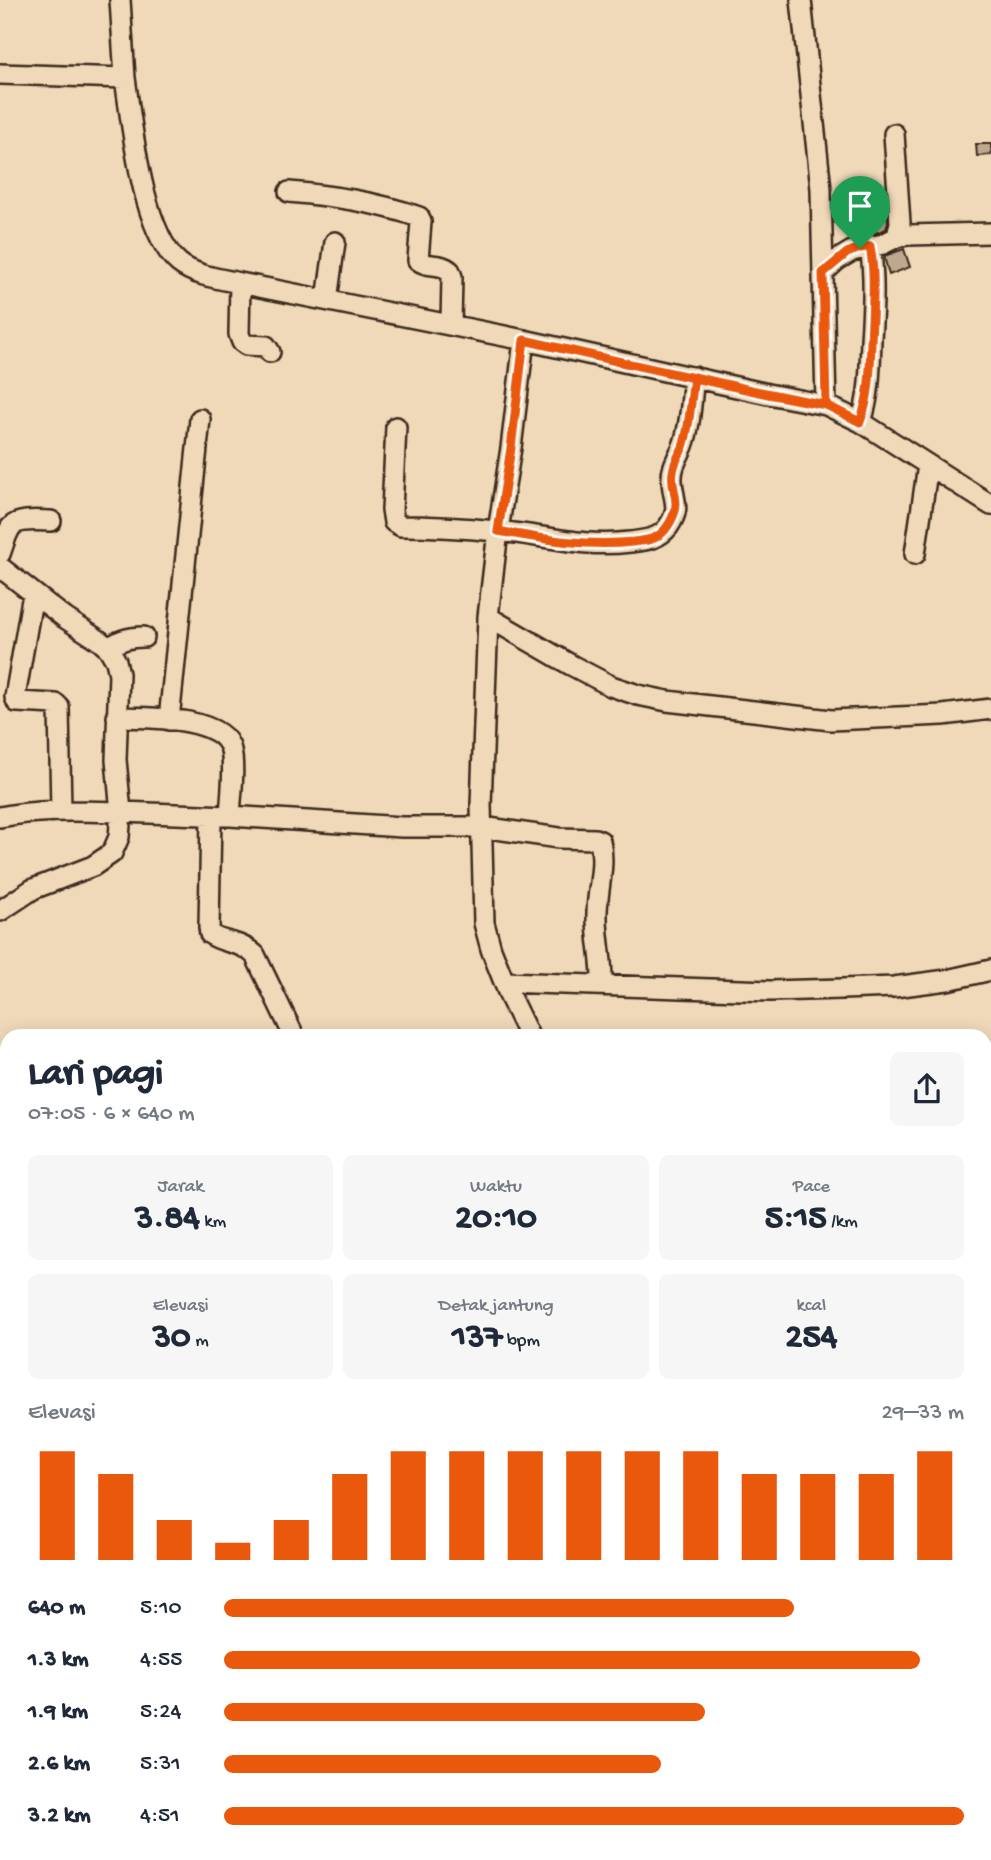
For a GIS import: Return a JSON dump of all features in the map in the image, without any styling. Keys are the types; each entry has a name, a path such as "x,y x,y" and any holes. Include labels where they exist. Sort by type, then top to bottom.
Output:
{"street":[{"path":"120,0 125,78 141,181 164,244 186,267 240,283 826,405 860,422 987,498"},
{"path":"801,0 821,189 826,405"},
{"path":"0,74 125,78"},
{"path":"894,134 900,223 897,237"},
{"path":"289,192 333,196 419,217 421,222 418,260 424,264 442,265 450,271 452,277 451,325"},
{"path":"823,273 847,253 890,242 897,237 991,233"},
{"path":"327,300 335,242"},
{"path":"860,422 868,399 871,374 874,289 870,246"},
{"path":"240,283 240,339 247,345 266,345 270,352"},
{"path":"524,340 488,617 481,805 484,923 491,949 526,1029"},
{"path":"396,427 392,510 394,522 401,526 498,531 592,544 611,545 646,540 660,534 667,527 677,506 672,481 673,471 686,433 694,377"},
{"path":"169,720 200,419"},
{"path":"915,554 928,465"},
{"path":"0,554 15,524 51,521"},
{"path":"0,566 33,594 109,649 119,667 116,760 121,812 119,837 112,853 93,866 33,889 0,911"},
{"path":"33,594 15,697 17,702 56,704 59,707 61,811"},
{"path":"488,617 611,686 667,701 831,720 991,709"},
{"path":"109,649 125,639 144,637"},
{"path":"117,717 181,720 212,728 225,737 232,759 221,816 210,934 238,944 255,955 291,1029"},
{"path":"0,817 61,811 121,812 402,827 482,827 559,838 591,838 600,841 601,852 597,921 602,985"},
{"path":"507,989 602,985 759,990 894,987 947,980 991,970"}],"building":[{"path":"976,144 991,144 991,155 977,156"},
{"path":"886,201 886,229 868,234 867,202"},
{"path":"904,249 910,267 889,275 884,256"}],"route":[{"path":"860,248 847,253 823,273 826,405 524,340 498,531 563,542 611,545 646,540 660,534 667,527 677,506 672,481 673,471 686,433 694,377 826,405 860,422 868,399 871,374 874,289 870,246 860,248"}]}
